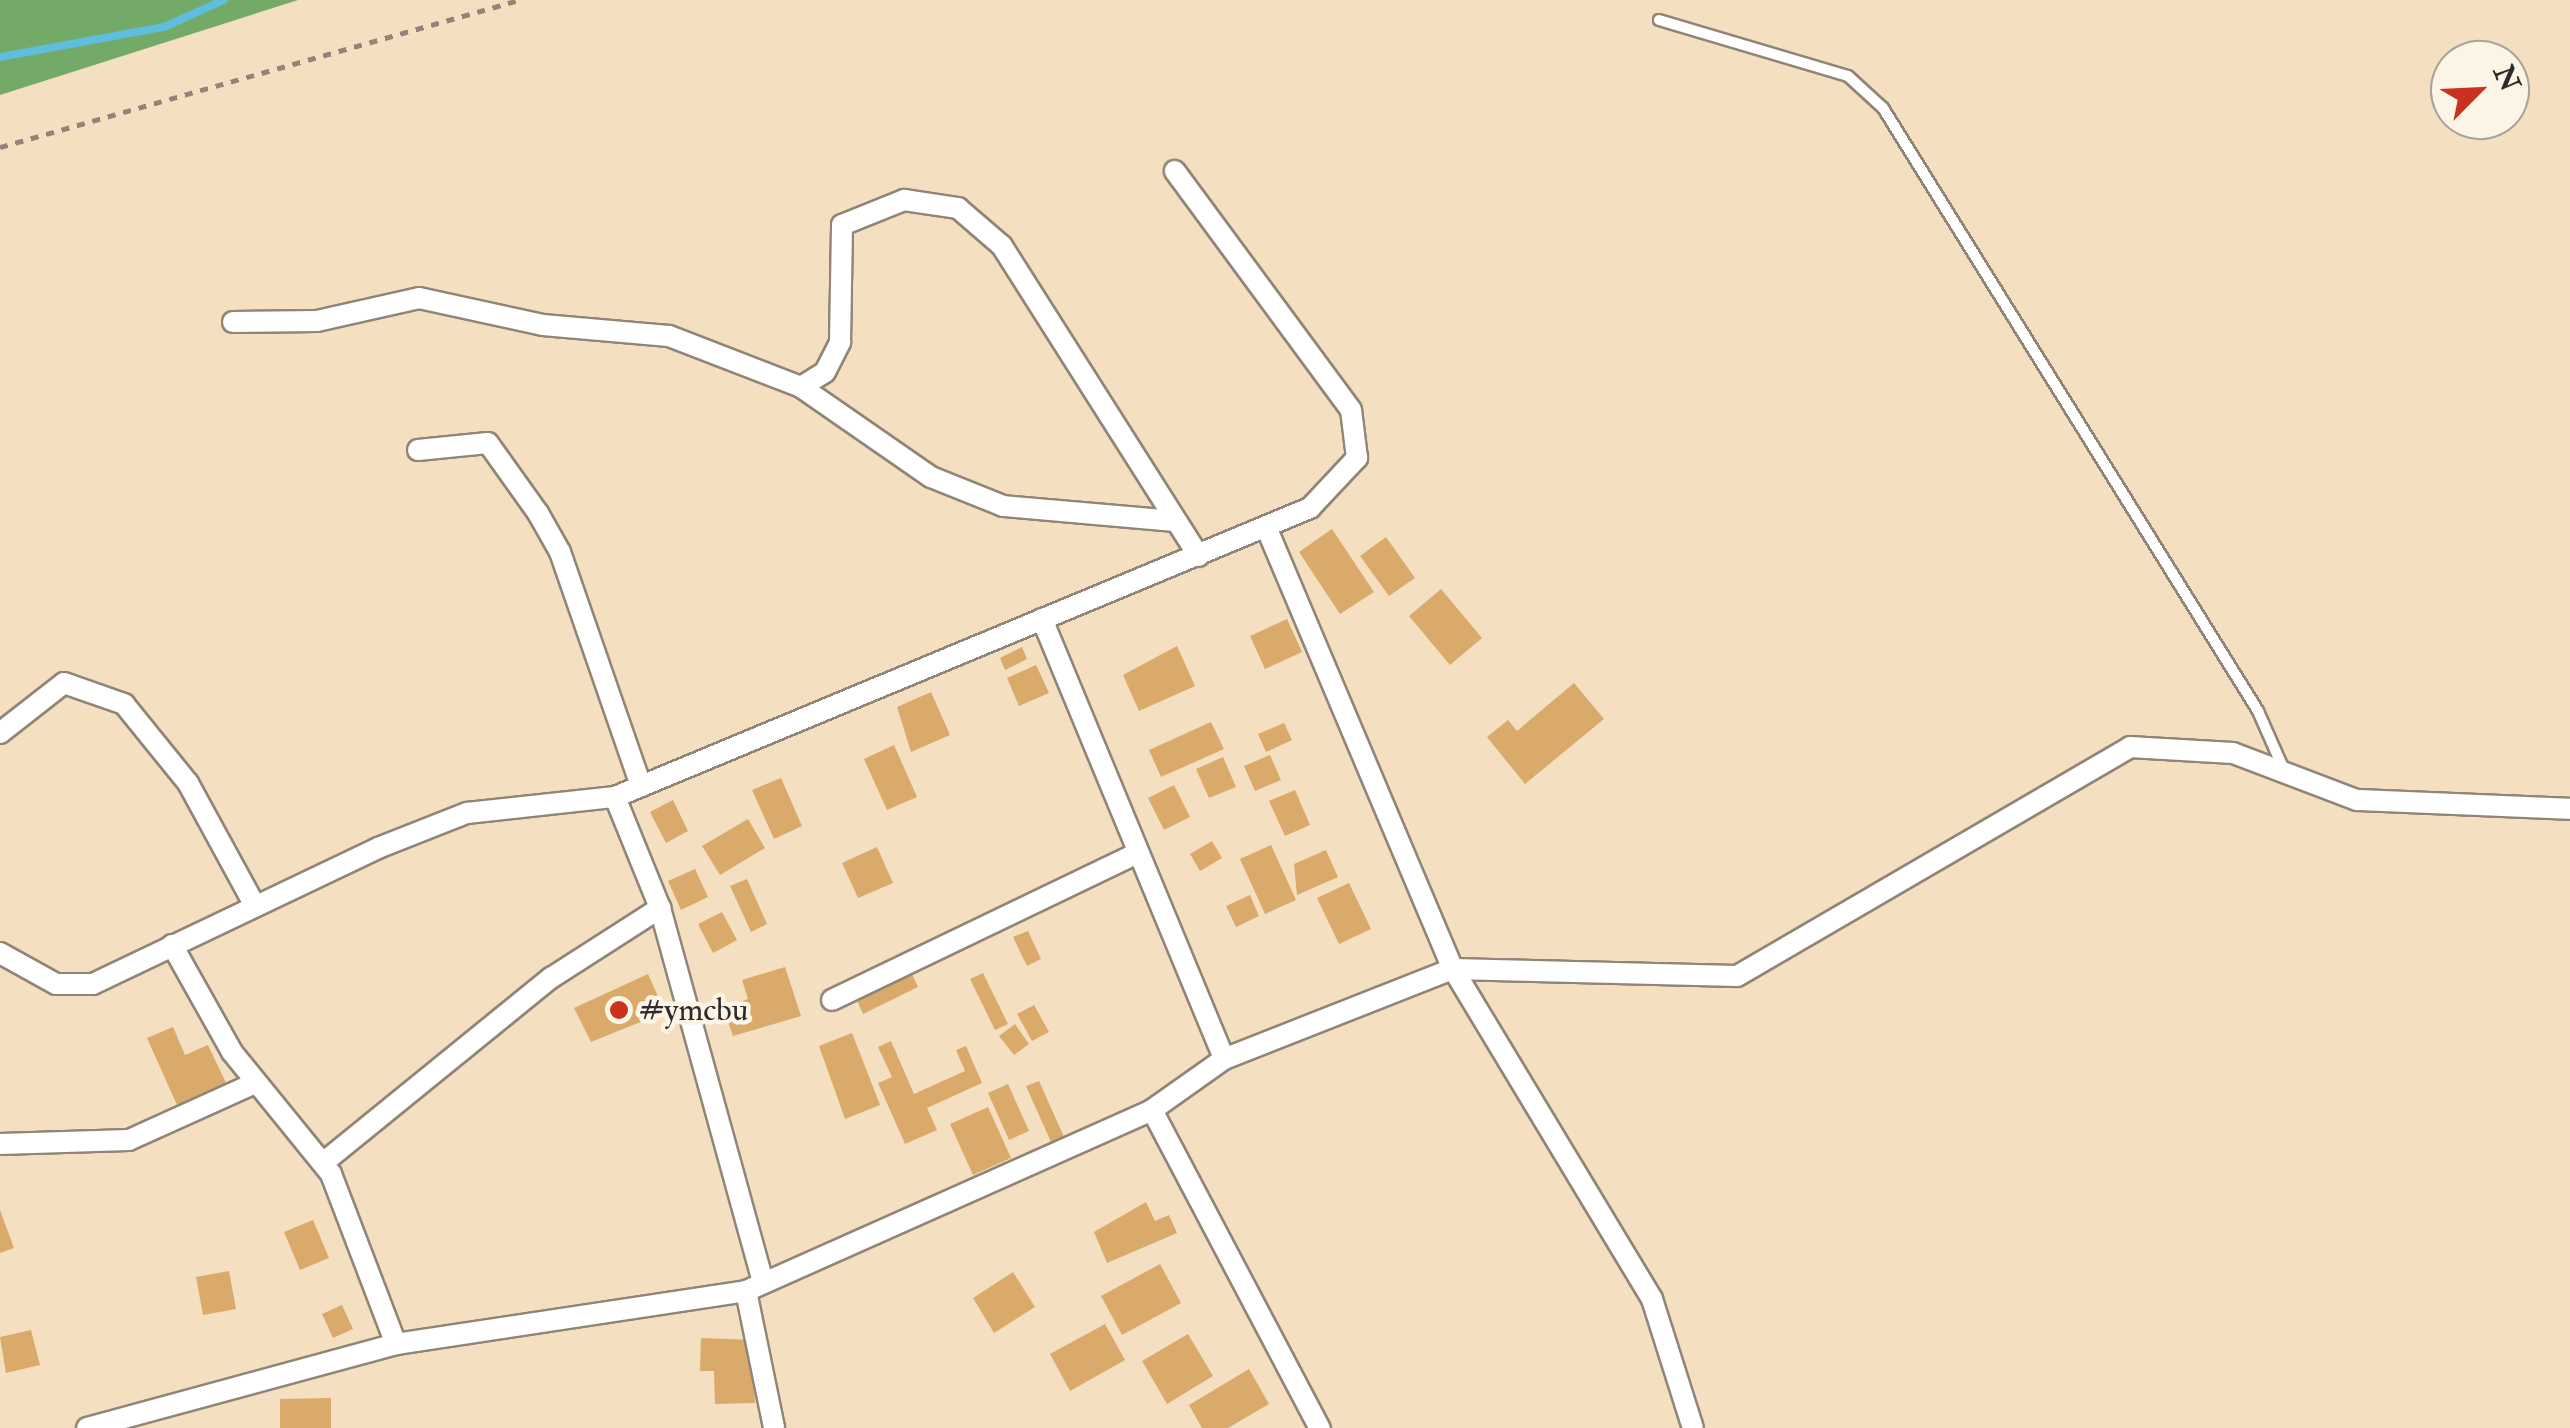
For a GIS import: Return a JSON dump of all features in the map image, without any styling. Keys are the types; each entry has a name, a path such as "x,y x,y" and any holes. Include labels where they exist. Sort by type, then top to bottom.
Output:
{"street":[{"path":"0,953 74,985 467,813 615,797 1267,529 1350,472 1357,427 1176,171"},
{"path":"801,387 825,372 840,342 842,225 904,200 944,203 1002,246 1173,521 1199,556"},
{"path":"233,322 317,321 440,299 542,326 702,344 801,387 932,477 1003,506 1173,521"},
{"path":"418,450 488,443 538,513 560,552 641,786"},
{"path":"1267,529 1453,969 1652,1299 1692,1428"},
{"path":"1042,619 1224,1059"},
{"path":"0,733 64,683 124,704 180,771 254,904"},
{"path":"86,1428 396,1344 754,1286 1152,1110 1224,1059 1453,969 1737,976 2130,747 2233,753 2287,778 2358,800 2570,809"},
{"path":"615,797 660,908 754,1286 774,1428"},
{"path":"832,1000 1138,853"},
{"path":"322,1163 538,988 660,908"},
{"path":"172,945 255,1083 322,1163 355,1219 396,1344"},
{"path":"0,1144 129,1140 255,1083"},
{"path":"1152,1110 1320,1428"}],"lane":[{"path":"1660,20 1848,76 1883,108 2258,711 2287,778"}],"path":[{"path":"0,147 519,0"}],"green space":[{"path":"0,0 298,0 0,95"}],"building":[{"path":"1332,529 1374,592 1340,614 1299,552"},
{"path":"1386,537 1415,578 1389,596 1360,556"},
{"path":"1441,589 1482,638 1450,665 1409,616"},
{"path":"1287,619 1302,652 1265,669 1250,636"},
{"path":"1177,646 1195,686 1139,711 1123,675"},
{"path":"1022,647 1027,659 1005,670 1000,658"},
{"path":"1036,665 1049,693 1019,706 1007,678"},
{"path":"1574,683 1604,719 1525,784 1487,737 1508,720 1517,731"},
{"path":"931,692 950,735 911,752 897,707"},
{"path":"1211,722 1224,749 1161,777 1149,750"},
{"path":"1284,723 1292,740 1266,752 1258,734"},
{"path":"894,745 917,797 887,810 864,759"},
{"path":"1270,755 1281,780 1255,791 1244,766"},
{"path":"1223,757 1236,787 1209,798 1196,769"},
{"path":"781,778 802,826 774,839 752,790"},
{"path":"1174,785 1190,817 1164,830 1148,798"},
{"path":"1295,790 1310,825 1285,836 1269,801"},
{"path":"673,800 688,831 666,843 650,812"},
{"path":"748,819 765,848 720,875 702,846"},
{"path":"1212,841 1222,858 1200,871 1190,854"},
{"path":"1271,845 1296,900 1265,914 1240,859"},
{"path":"877,847 893,883 858,898 842,863"},
{"path":"1326,850 1338,877 1297,895 1294,864"},
{"path":"695,869 708,897 681,910 668,881"},
{"path":"747,879 767,924 751,932 730,886"},
{"path":"1349,883 1371,929 1339,944 1317,898"},
{"path":"1250,895 1259,916 1236,927 1226,906"},
{"path":"722,912 737,940 713,953 698,924"},
{"path":"1028,931 1041,959 1027,966 1013,937"},
{"path":"785,967 801,1016 733,1036 723,1008 748,999 742,980"},
{"path":"911,972 918,987 863,1014 856,998"},
{"path":"983,973 1008,1024 995,1030 970,979"},
{"name":"#ymcbu","path":"648,974 665,1012 591,1042 574,1008"},
{"path":"1034,1005 1049,1032 1032,1041 1017,1014"},
{"path":"1015,1024 1029,1044 1014,1055 999,1036"},
{"path":"173,1027 185,1055 208,1045 226,1083 177,1105 147,1038"},
{"path":"852,1033 880,1105 845,1119 819,1046"},
{"path":"891,1041 914,1094 965,1071 956,1050 966,1046 982,1083 927,1108 937,1130 905,1144 878,1083 892,1077 878,1047"},
{"path":"1039,1081 1064,1137 1051,1142 1026,1086"},
{"path":"1008,1084 1029,1131 1009,1140 988,1093"},
{"path":"988,1107 1011,1158 973,1175 950,1124"},
{"path":"1146,1202 1155,1221 1169,1215 1177,1233 1107,1263 1094,1232"},
{"path":"0,1210 14,1248 0,1253"},
{"path":"313,1220 329,1258 300,1270 284,1232"},
{"path":"1160,1264 1181,1303 1122,1335 1101,1296"},
{"path":"229,1271 236,1309 203,1315 196,1277"},
{"path":"1013,1272 1035,1307 994,1333 973,1298"},
{"path":"342,1305 353,1329 333,1338 322,1314"},
{"path":"1105,1324 1125,1360 1070,1391 1050,1354"},
{"path":"31,1330 40,1365 6,1373 0,1337"},
{"path":"1188,1334 1213,1376 1167,1404 1142,1361"},
{"path":"701,1338 752,1340 755,1403 715,1404 714,1371 700,1371"},
{"path":"1249,1369 1269,1404 1228,1428 1202,1428 1189,1405"},
{"path":"331,1398 331,1428 280,1428 280,1399"}],"waterway":[{"path":"0,57 164,27 224,0"}],"place":[{"name":"#ymcbu","path":"619,1010"}]}
